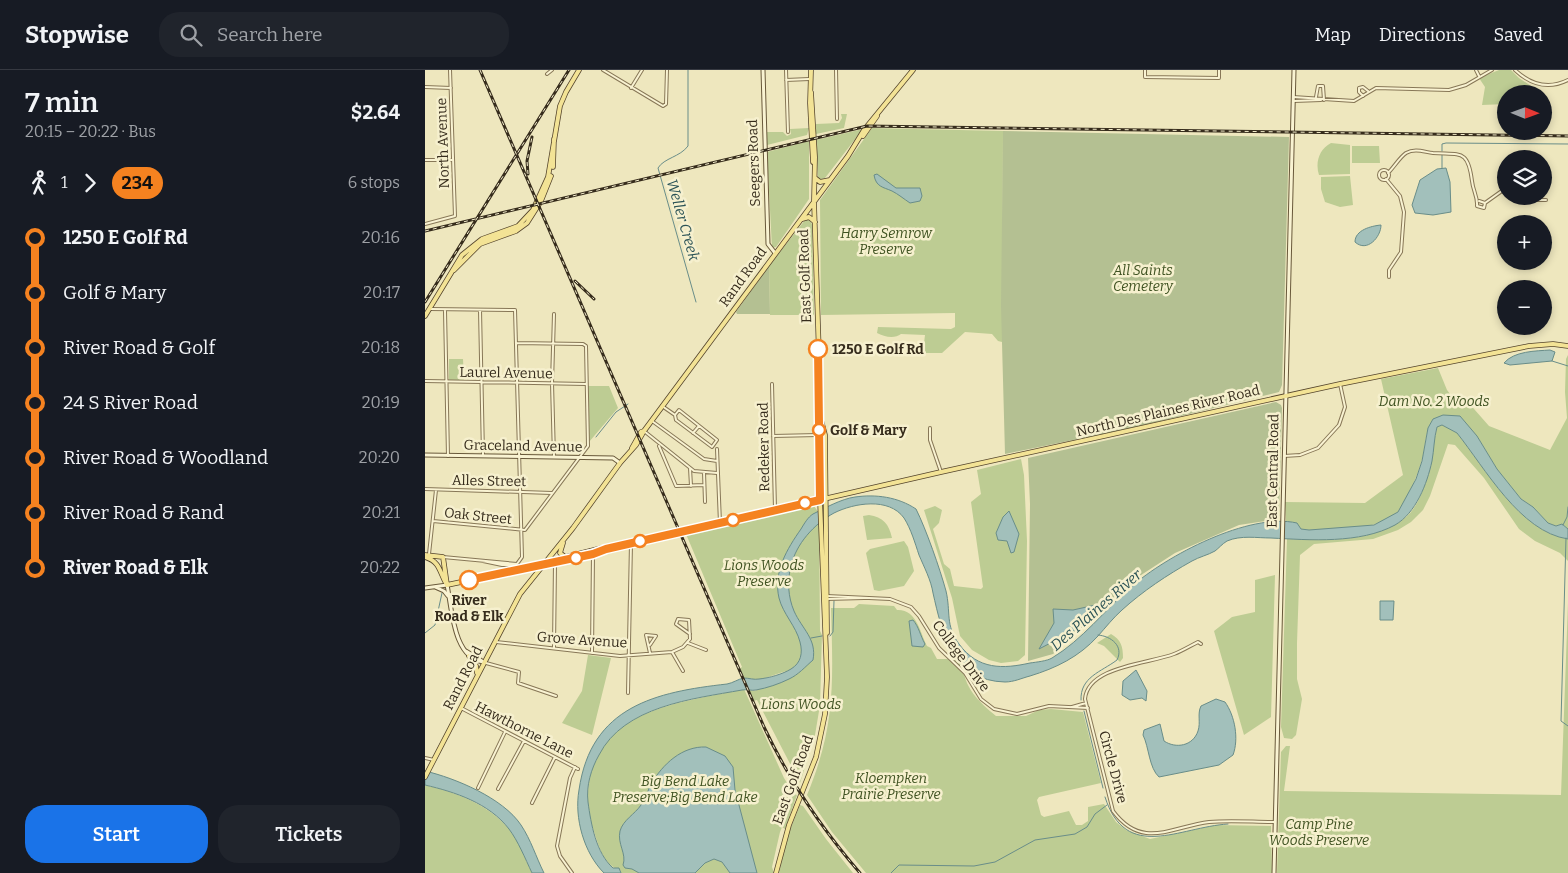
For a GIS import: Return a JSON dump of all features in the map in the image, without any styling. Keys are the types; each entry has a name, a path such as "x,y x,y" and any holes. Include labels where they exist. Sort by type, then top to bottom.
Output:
{"main road":[{"path":"425,316 453,270 479,244 516,231 532,217 551,178 557,115 563,99 579,70"},
{"name":"Seegers Road","path":"763,70 768,244 775,253"},
{"name":"East Golf Road","path":"811,70 815,144 814,201 821,418 819,435 820,512 826,598"},
{"name":"Rand Road","path":"425,777 520,594 565,538 632,448 641,432 644,432 830,180 864,130 913,70"},
{"name":"East Central Road","path":"1274,873 1294,70"},
{"path":"814,176 820,182 830,180"},
{"path":"800,220 809,217 815,222"},
{"name":"North Des Plaines River Road","path":"606,549 825,498 1340,384 1529,346 1553,344 1568,346"},
{"name":"East Golf Road","path":"776,873 785,837 811,771 823,730 827,698 825,435 821,418"},
{"name":"Graceland Avenue","path":"425,455 613,458 620,463"},
{"path":"565,538 560,553 565,557"},
{"path":"425,588 447,585 545,563 602,548 606,549"},
{"path":"545,563 555,563 606,549"},
{"path":"426,556 443,557 459,641 476,666 477,675"},
{"path":"426,556 435,561 440,567 447,585"},
{"path":"435,587 444,591 450,600"},
{"path":"467,654 484,662"}],"street":[{"name":"North Avenue","path":"425,224 455,216 450,70"},
{"path":"547,74 552,70"},
{"path":"603,70 663,106 666,104 667,97 667,70"},
{"path":"631,88 642,70"},
{"path":"786,70 787,132"},
{"path":"836,70 837,119"},
{"path":"1145,70 1145,77 1219,78 1219,70"},
{"path":"1476,70 1479,76"},
{"path":"1293,99 1354,101 1376,88 1457,88 1492,70"},
{"path":"1515,70 1531,82 1541,85 1553,85 1568,80"},
{"path":"787,80 811,79"},
{"path":"1316,98 1318,86 1321,85 1325,88 1324,100"},
{"path":"1363,96 1359,92 1359,88 1363,86 1368,91"},
{"path":"425,87 451,88"},
{"path":"1293,99 1316,98 1324,100"},
{"path":"1389,276 1389,270 1401,252 1404,212 1400,196 1387,179 1388,173 1405,153 1415,150 1458,153 1465,157 1471,166 1473,184 1479,201 1477,205 1480,209 1485,207 1485,202"},
{"path":"425,160 453,160"},
{"path":"1387,179 1382,180 1379,175 1383,170 1388,173"},
{"path":"1479,201 1485,202 1497,194"},
{"path":"429,309 515,310 522,560 517,564 507,566 443,557"},
{"path":"445,310 447,456"},
{"path":"480,310 483,456"},
{"path":"554,314 552,383 554,457"},
{"path":"516,343 583,344 586,346 588,446 525,530 521,530"},
{"name":"Laurel Avenue","path":"425,382 586,384"},
{"name":"Redeker Road","path":"772,384 775,510"},
{"path":"1284,456 1300,456 1318,448 1339,425 1345,407 1340,384"},
{"path":"662,406 675,415 676,420 712,447 717,440 679,410 675,415"},
{"path":"652,421 704,458 717,461"},
{"path":"693,433 699,426"},
{"path":"930,428 930,440 941,472"},
{"path":"644,432 690,468 717,473"},
{"path":"773,436 819,435"},
{"path":"658,444 676,486 705,485"},
{"path":"717,449 719,523"},
{"path":"690,468 691,486"},
{"path":"704,472 705,502"},
{"name":"Alles Street","path":"425,489 552,492"},
{"path":"426,556 433,521 436,490"},
{"name":"Oak Street","path":"433,521 521,530"},
{"path":"628,693 631,543"},
{"path":"592,653 593,554"},
{"path":"554,649 555,563"},
{"name":"College Drive","path":"826,598 890,599 903,602 917,612 939,648 965,673 981,699 994,709 1017,714 1041,707 1087,708"},
{"path":"690,634 676,624 677,619 689,620 690,634 688,643 706,650"},
{"name":"Grove Avenue","path":"494,642 592,653 629,654 672,652 688,643"},
{"name":"Circle Drive","path":"1201,644 1198,642 1175,654 1131,665 1097,678 1087,688 1087,708 1113,810 1126,824 1145,833 1154,834 1207,822 1275,822"},
{"path":"650,645 650,653"},
{"path":"672,652 683,671"},
{"path":"484,662 519,672 518,683 556,696"},
{"name":"College Drive","path":"1071,707 1087,703"},
{"name":"Hawthorne Lane","path":"461,708 578,769"},
{"path":"478,788 505,732"},
{"path":"498,789 523,741"},
{"path":"532,803 555,757"},
{"path":"425,758 433,760"},
{"path":"572,873 560,856 557,846 570,778 575,767"}],"green space":[{"path":"1499,70 1511,70 1530,85 1497,85 1497,104 1482,105 1485,87 1479,78"},
{"path":"841,114 847,114 844,128 816,134 816,124 839,123 842,118"},
{"path":"809,128 807,135 767,145 767,132 783,132 787,136 791,134 790,129"},
{"name":"Harry Semrow Preserve","path":"872,128 1003,131 1002,342 998,341 992,334 965,332 942,353 926,353 923,351 925,335 901,334 896,337 886,336 877,333 878,327 951,329 955,327 955,313 821,315 820,200"},
{"path":"863,129 825,178 818,180 816,140"},
{"name":"All Saints Cemetery","path":"1003,131 1289,137 1282,385 1279,392 1132,428 1005,454 1001,306"},
{"name":"Harry Semrow Preserve","path":"809,141 809,199 776,247 772,248 767,152"},
{"path":"1331,143 1350,145 1350,174 1319,175 1319,157 1323,149"},
{"path":"1352,146 1379,146 1380,163 1352,163"},
{"path":"1350,176 1353,205 1340,207 1325,202 1321,189 1321,177"},
{"name":"Harry Semrow Preserve","path":"809,219 812,224 814,315 770,315 769,266 805,220"},
{"path":"769,266 770,314 737,314 736,312"},
{"name":"Dam No. 2 Woods","path":"1568,355 1568,529 1562,524 1556,526 1548,523 1533,507 1521,499 1497,469 1477,436 1433,419 1428,430 1421,463 1405,502 1398,512 1378,523 1351,529 1301,530 1292,522 1286,522 1285,502 1365,503 1403,475 1381,379 1438,368 1447,390 1454,399 1467,401 1489,426 1550,450 1567,418 1565,392 1566,359"},
{"path":"449,359 463,359 464,380 449,380"},
{"path":"588,386 609,386 618,408 589,442"},
{"path":"1276,402 1282,408 1279,519 1239,525 1175,553 1138,577 1053,654 1028,661 1030,504 1028,458"},
{"path":"1442,425 1457,433 1519,512 1551,534 1568,539 1568,561 1560,553 1535,541 1519,529 1484,478 1455,445 1448,444 1430,496 1423,510 1411,522 1398,530 1373,539 1314,544 1300,555 1297,679 1302,699 1296,735 1292,739 1284,738 1281,727 1287,539 1333,540 1349,538 1380,531 1406,517 1414,508 1423,490 1430,466 1437,427"},
{"path":"1021,459 1024,475 1027,541 1025,655 1018,661 1001,663 989,660 972,650 960,636 952,598 924,510 935,506 942,510 939,523 933,529 944,564 950,569 954,586 981,589 983,587 971,502 981,494 977,470"},
{"name":"Lions Woods Preserve","path":"814,506 819,513 820,631 822,635 820,705 815,735 800,783 757,700 753,701 748,690 755,691 786,671 759,680 744,678 739,669 742,667 686,534"},
{"path":"863,516 878,517 885,522 892,538 867,540"},
{"path":"904,541 908,547 914,571 904,586 879,591 874,590 866,553 870,549"},
{"path":"1275,575 1271,717 1244,735 1214,631 1232,617 1255,612 1255,580"},
{"name":"Camp Pine Woods Preserve","path":"1568,603 1568,873 1277,873 1281,752 1286,746 1290,746 1284,791 1561,795"},
{"name":"Kloempken Prairie Preserve","path":"859,604 894,606 897,610 909,613 917,623 927,646 931,648 937,659 959,659 963,664 969,687 996,716 1026,716 1039,710 1051,709 1083,712 1101,783 1039,797 1037,800 1041,815 1044,817 1069,811 1076,825 1082,825 1088,821 1088,807 1104,804 1116,822 1126,830 1150,839 1216,825 1271,826 1272,873 866,873 832,832 807,795 823,747 831,703 831,608 854,608"},
{"path":"1111,634 1119,641 1122,647 1123,658 1120,662 1104,646 1097,643"},
{"path":"588,655 611,658 592,735 562,723 582,691"},
{"name":"Big Bend Lake Preserve;Big Bend Lake","path":"744,689 784,778 794,794 797,795 785,829 782,827 780,832 772,867 774,873 621,873 621,871 609,864 602,853 589,814 590,777 599,754 612,736 630,722 651,712 698,698"},
{"path":"425,785 470,800 491,812 509,829 516,839 532,873 425,873"},
{"path":"800,805 803,806 853,873 779,873 787,837"}],"water":[{"path":"1446,168 1450,182 1451,212 1433,215 1415,213 1412,205 1420,180 1437,169"},
{"path":"877,174 896,188 920,188 922,196 920,201 910,203 894,192 880,186 876,182 874,175"},
{"path":"1381,225 1376,239 1369,245 1364,246 1355,242 1358,234 1361,232"},
{"path":"1550,350 1555,352 1552,361 1510,365 1504,363 1519,354"},
{"path":"1443,415 1460,416 1477,436 1497,469 1521,499 1533,507 1548,523 1556,526 1562,524 1568,529 1568,539 1551,534 1519,512 1505,497 1457,433 1442,425 1437,427 1432,461 1424,488 1415,506 1395,525 1381,531 1351,538 1318,540 1249,537 1227,541 1215,551 1192,561 1147,590 1122,610 1091,643 1075,656 1049,669 1012,681 987,680 973,673 962,664 953,652 941,624 931,583 911,531 898,511 890,507 871,504 842,509 834,513 813,529 802,542 793,558 789,577 790,600 797,617 811,640 814,653 813,660 795,675 773,686 681,702 642,715 625,725 610,739 596,760 591,772 588,790 591,819 598,846 607,862 613,868 619,868 621,873 604,873 591,856 579,823 579,790 586,762 597,739 612,722 631,708 652,699 701,687 727,684 744,678 771,677 788,671 799,661 801,654 800,642 781,604 778,579 786,553 809,517 813,514 844,500 863,496 879,496 894,499 916,509 940,572 946,591 950,624 959,644 974,659 991,666 1020,665 1045,661 1063,651 1146,575 1186,550 1209,539 1256,524 1278,521 1297,523 1301,529 1309,530 1374,525 1398,512 1416,479 1422,461 1428,428 1433,419"},
{"path":"1009,511 1019,534 1014,552 1011,553 1007,541 998,540 996,533 1003,517"},
{"path":"1380,601 1394,601 1393,620 1380,620"},
{"name":"Des Plaines River","path":"1100,604 1103,607 1092,614 1085,625 1039,649 1054,623 1053,609 1073,610"},
{"path":"913,620 925,644 923,647 912,646 909,621"},
{"path":"1136,670 1147,691 1146,701 1142,698 1130,700 1122,695 1123,681"},
{"path":"1216,699 1225,702 1234,721 1236,742 1233,755 1219,765 1159,777 1151,763 1143,735 1144,730 1160,724 1164,741 1174,745 1184,745 1196,736 1201,706"},
{"path":"697,747 706,747 725,756 733,767 735,790 757,873 730,873 722,862 714,859 705,863 695,873 639,873 625,868 619,836 624,824 641,805 651,784 667,763 681,753"},
{"path":"425,771 464,784 503,806 521,825 544,873 532,873 509,829 492,812 482,805 459,795 425,785"}],"waterway":[{"name":"Weller Creek","path":"688,70 688,146 681,153 664,162 658,168 696,302"},
{"path":"1442,151 1442,144 1446,143 1568,144"},
{"path":"1442,155 1442,168"},
{"path":"1552,361 1568,366"},
{"name":"Weller Creek","path":"596,437 616,412 628,404"},
{"path":"1563,525 1567,517 1568,507"},
{"path":"1566,538 1561,721 1568,726"},
{"name":"Weller Creek","path":"425,633 435,625 442,593"},
{"path":"830,636 833,632 834,601"},
{"path":"1081,700 1084,686 1088,680 1117,660 1119,655 1119,650 1112,640 1098,635"},
{"path":"811,638 822,636"},
{"path":"1084,711 1103,788"},
{"path":"1105,797 1114,817 1126,829 1140,835 1173,834 1228,824"},
{"path":"891,873 899,865 974,866 995,862 1035,840 1075,834 1087,827 1095,814 1107,805"}],"railway":[{"path":"480,70 764,727 795,785 832,839 860,873"},
{"path":"425,302 569,70"},
{"path":"425,231 867,126 1568,136"},
{"path":"528,174 527,161 532,137"},
{"path":"575,281 594,299"}],"bus line":[{"name":"234","path":"469,580 545,563 555,563 603,552 606,549 820,500 819,435 821,418 818,349"}],"place":[{"name":"1250 E Golf Rd","path":"818,349"},
{"name":"Golf & Mary","path":"819,430"},
{"name":"River Road & Elk","path":"469,580"}],"park label":[{"name":"Lions Woods","path":"801,704"}]}
